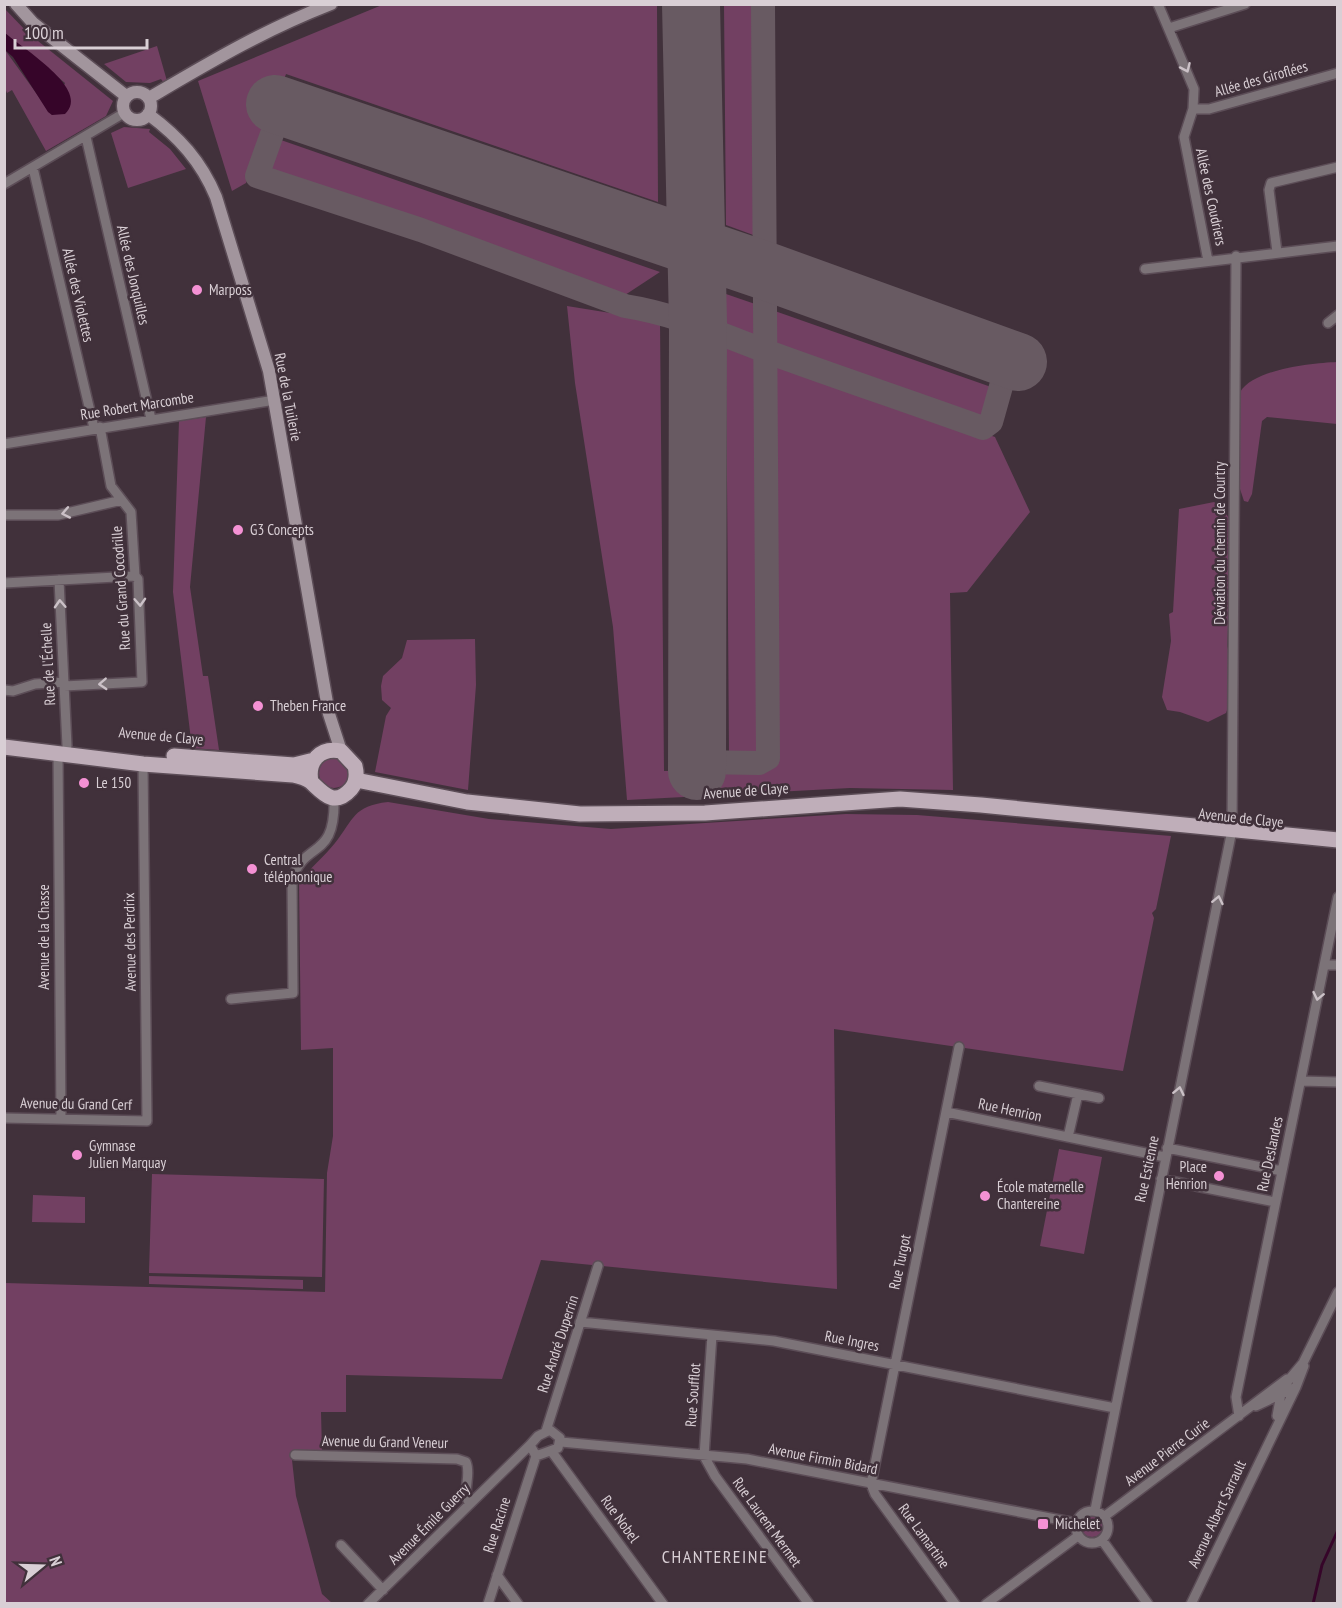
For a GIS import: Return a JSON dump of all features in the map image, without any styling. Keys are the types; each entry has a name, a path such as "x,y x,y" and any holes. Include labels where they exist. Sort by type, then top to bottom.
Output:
{"main road":[{"name":"Avenue de Claye","path":"4,737 143,764 293,775 311,782 320,794 334,797"},
{"name":"Avenue de Claye","path":"4,747 294,765 327,751 341,752"},
{"path":"334,797 350,790 356,780 356,766 347,755 341,752"},
{"path":"311,782 310,767 317,757"},
{"name":"Avenue de Claye","path":"356,780 467,802 580,814 705,813 900,799 981,805 1231,832 1338,840"},
{"name":"Avenue de Claye","path":"1231,832 1338,850"}],"street":[{"path":"16,4 33,24 126,96"},
{"path":"149,98 242,42 331,4"},
{"name":"Allée des Coudriers","path":"1158,4 1192,81 1193,109 1184,137 1208,261"},
{"path":"1169,28 1245,4"},
{"name":"Allée des Giroflées","path":"1193,109 1209,109 1338,73"},
{"path":"138,91 149,98 151,106 148,114 136,120 124,113 123,104 126,96 138,91"},
{"path":"4,184 124,113"},
{"name":"Rue de la Tuilerie","path":"148,114 189,150 211,185 266,358 329,714 341,752"},
{"name":"Allée des Jonquilles","path":"86,137 151,419"},
{"path":"1277,252 1269,190 1271,183 1338,167"},
{"name":"Allée des Violettes","path":"33,168 97,428"},
{"path":"1145,269 1236,256 1338,246"},
{"name":"Déviation du chemin de Courtry","path":"1231,832 1236,256"},
{"path":"1328,322 1338,315"},
{"name":"Rue Robert Marcombe","path":"4,444 275,400"},
{"name":"Rue du Grand Cocodrille","path":"64,684 142,682 138,579 135,576 131,514 111,486 97,428"},
{"path":"4,515 58,515 122,500"},
{"path":"4,583 135,576"},
{"name":"Rue de l'Échelle","path":"59,580 64,684 62,750"},
{"path":"4,690 12,692 35,684 64,684"},
{"name":"Rue de la Tuilerie","path":"317,757 328,737 329,714"},
{"name":"Avenue de la Chasse","path":"61,1119 62,750"},
{"name":"Avenue des Perdrix","path":"143,764 147,1121"},
{"path":"231,999 293,993 292,879 299,866 330,837 334,825 334,797"},
{"name":"Rue Estienne","path":"1095,1510 1231,832"},
{"name":"Rue Deslandes","path":"1242,1414 1236,1397 1338,897"},
{"path":"1324,965 1338,965"},
{"name":"Rue Turgot","path":"871,1484 959,1047"},
{"path":"1301,1081 1338,1082"},
{"name":"Rue Henrion","path":"1039,1086 1099,1098"},
{"path":"1068,1137 1078,1094"},
{"name":"Rue Henrion","path":"946,1112 1068,1137 1166,1153"},
{"name":"Avenue du Grand Cerf","path":"4,1118 147,1121"},
{"path":"1166,1153 1282,1171"},
{"path":"1161,1179 1275,1202"},
{"name":"Rue André Duperrin","path":"546,1431 598,1266"},
{"name":"Avenue Albert Sarrault","path":"1269,1438 1279,1412 1281,1396 1287,1379 1298,1369 1311,1347 1338,1292"},
{"name":"Rue Ingres","path":"580,1322 774,1341 1115,1408"},
{"name":"Rue Soufflot","path":"704,1456 712,1335"},
{"name":"Avenue Albert Sarrault","path":"1191,1604 1269,1438 1296,1387 1311,1347"},
{"name":"Avenue Pierre Curie","path":"1105,1516 1287,1379"},
{"path":"1281,1396 1296,1387"},
{"name":"Avenue Pierre Curie","path":"1242,1414 1281,1396"},
{"path":"533,1452 552,1452 561,1442 558,1433 546,1431"},
{"name":"Avenue Émile Guerry","path":"368,1604 510,1465 533,1452 546,1431"},
{"name":"Avenue Firmin Bidard","path":"561,1442 747,1460 1076,1522"},
{"name":"Rue Racine","path":"488,1604 533,1452"},
{"name":"Rue Nobel","path":"552,1452 663,1604"},
{"name":"Avenue du Grand Veneur","path":"295,1455 457,1459 466,1462 469,1469 466,1490 470,1504"},
{"name":"Rue Laurent Mermet","path":"704,1456 715,1476 808,1604"},
{"name":"Rue Lamartine","path":"871,1484 875,1494 955,1604"},
{"path":"1095,1510 1105,1516 1108,1532 1101,1540 1086,1542 1078,1536 1076,1522 1081,1514 1095,1510"},
{"path":"986,1604 1078,1536"},
{"path":"1101,1540 1148,1604"},
{"path":"341,1545 383,1590"},
{"path":"497,1575 518,1604"}],"shaded area":[{"path":"382,5 657,5 658,202 286,74 246,183 232,191 198,81"},
{"path":"724,5 755,5 756,236 726,225"},
{"path":"4,8 28,33 113,101 106,116 46,151 12,90 7,93 5,50 52,115 65,83 5,33"},
{"path":"5,33 52,70 62,82 69,93 71,104 65,114 52,115 48,112 13,57 5,50"},
{"path":"157,46 167,81 164,83 161,79 150,83 126,82 104,64"},
{"path":"124,127 150,129 149,132 170,149 186,169 128,188 111,133"},
{"path":"278,139 660,272 625,295 268,171"},
{"path":"726,294 758,305 758,342 726,329"},
{"path":"567,306 660,321 664,771 763,770 770,768 777,754 771,359 995,437 1030,512 967,592 950,593 953,790 850,788 627,800 613,627 575,383"},
{"path":"772,310 994,388 984,419 773,347"},
{"path":"726,343 758,355 761,754 729,755"},
{"path":"1337,362 1337,424 1267,417 1262,421 1252,494 1248,502 1244,501 1240,489 1240,392 1247,384 1270,373 1299,366"},
{"path":"206,417 190,587 203,676 208,676 219,750 192,748 173,592 179,421"},
{"path":"1214,502 1223,509 1234,526 1227,646 1234,670 1234,690 1226,713 1208,722 1167,710 1162,697 1171,641 1169,614 1173,612 1179,509"},
{"path":"475,639 476,685 468,790 375,772 386,716 391,708 382,700 383,676 402,658 407,640"},
{"path":"334,758 345,762 349,773 345,784 334,788 323,784 319,773 323,762"},
{"path":"388,802 489,819 611,829 846,814 917,815 1171,836 1156,909 1152,913 1154,918 1123,1071 834,1029 837,1289 541,1260 502,1379 346,1375 346,1412 321,1412 322,1451 291,1451 296,1496 322,1594 332,1603 5,1604 5,1283 325,1292 327,1173 333,1136 333,1048 301,1050 299,882 331,848 361,810"},
{"path":"1059,1149 1102,1157 1084,1254 1040,1246"},
{"path":"152,1174 324,1179 322,1277 149,1273"},
{"path":"33,1195 85,1197 85,1223 32,1222"},
{"path":"149,1276 303,1280 303,1289 149,1284"},
{"path":"1092,1515 1100,1518 1103,1526 1100,1534 1092,1537 1084,1534 1081,1526 1084,1518"}],"waterway":[{"path":"1313,1604 1322,1565 1338,1530"}],"taxiway":[{"path":"696,762 759,763 768,758 763,4"},
{"path":"282,106 257,176 421,230 625,306 698,325 795,362 983,428 991,422 1009,358"}],"runway":[{"path":"691,4 698,323 697,771"},
{"path":"275,104 766,271 1018,362"}],"place":[{"name":"Marposs","path":"197,290"},
{"name":"G3 Concepts","path":"238,530"},
{"name":"Theben France","path":"258,706"},
{"name":"Le 150","path":"84,783"},
{"name":"Central téléphonique","path":"252,869"},
{"name":"Gymnase Julien Marquay","path":"77,1155"},
{"name":"Place Henrion","path":"1219,1176"},
{"name":"École maternelle Chantereine","path":"985,1196"},
{"name":"Michelet","path":"1043,1524"}],"district":[{"name":"CHANTEREINE","path":"715,1557"}]}
